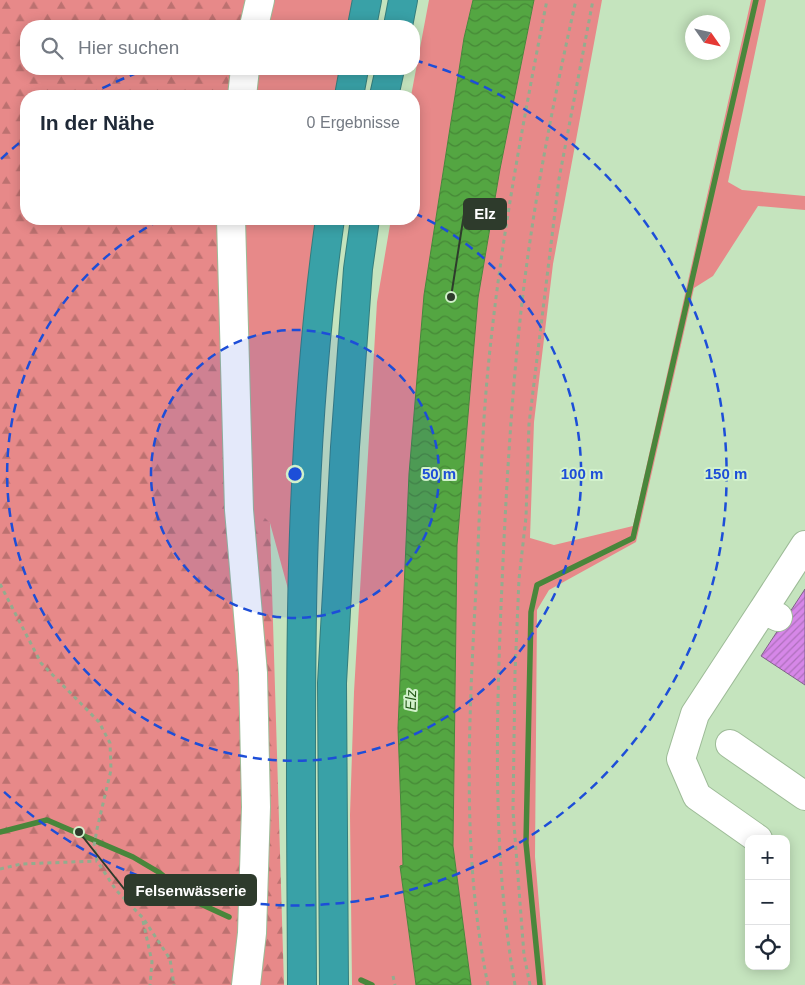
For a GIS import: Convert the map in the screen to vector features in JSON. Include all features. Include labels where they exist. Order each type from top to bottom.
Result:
[{"type":"highway","points":[[363,20],[367,0]]},
{"type":"highway","points":[[399,20],[403,0]]},
{"type":"highway","points":[[350,90],[353,75]]},
{"type":"highway","points":[[385,90],[389,75]]},
{"type":"highway","points":[[302,985],[301,624],[310,425],[324,261],[329,225]]},
{"type":"highway","points":[[334,985],[332,683],[345,447],[358,269],[364,225]]},
{"type":"street","points":[[255,20],[260,0]]},
{"type":"street","points":[[243,90],[244,75]]},
{"type":"street","points":[[231,225],[239,510],[253,673],[256,797],[252,932],[246,985]]},
{"type":"street","points":[[752,835],[697,796],[681,758],[695,714],[771,614],[805,545]]},
{"type":"street","points":[[730,744],[805,796]]},
{"type":"path","points":[[488,985],[481,953],[470,829],[471,680],[488,370],[512,174],[547,0]]},
{"type":"path","points":[[515,985],[502,865],[497,708],[507,464],[528,255],[557,88],[576,0]]},
{"type":"path","points":[[530,985],[524,954],[513,811],[515,673],[519,579],[526,517],[529,424],[558,179],[593,0]]},
{"type":"path","points":[[0,584],[41,663],[99,722],[110,743],[111,770],[96,829],[94,846],[97,861],[116,890],[142,918],[170,959],[174,985]]},
{"type":"path","points":[[0,869],[21,864],[97,861]]},
{"type":"path","points":[[142,918],[152,962],[150,985]]},
{"type":"path","points":[[393,976],[395,985]]},
{"type":"green space","points":[[0,0],[260,0],[255,20],[20,20],[20,75],[244,75],[243,90],[20,90],[20,225],[231,225],[239,509],[263,516],[270,523],[284,985],[0,985]]},
{"type":"green space","points":[[260,0],[367,0],[363,20],[255,20]]},
{"type":"green space","points":[[429,0],[473,0],[464,38],[424,295],[409,474],[398,728],[403,866],[400,866],[416,985],[352,985],[350,815],[354,692],[377,302],[390,225],[420,225],[420,90],[412,90],[415,75],[420,75],[420,48]]},
{"type":"green space","points":[[534,0],[602,0],[553,264],[534,422],[530,538],[554,545],[633,526],[751,0],[766,0],[728,182],[742,190],[805,196],[805,210],[758,206],[713,276],[694,288],[636,542],[549,590],[537,610],[535,857],[546,985],[471,985],[453,846],[457,545],[478,298],[500,169]]},
{"type":"green space","points":[[244,75],[353,75],[350,90],[243,90]]},
{"type":"green space","points":[[231,225],[330,225],[300,633],[270,523],[239,510]]},
{"type":"water","points":[[473,0],[534,0],[500,169],[478,298],[457,545],[453,846],[471,985],[416,985],[400,866],[403,865],[398,728],[409,474],[424,295],[464,38]]},
{"type":"building","points":[[805,589],[805,685],[761,656]]},
{"type":"waterway","points":[[540,985],[526,843],[531,612],[537,585],[633,538],[756,0]]},
{"type":"waterway","points":[[0,832],[47,820],[133,857],[160,873],[192,900],[229,917]]},
{"type":"waterway","points":[[361,980],[372,985]]},
{"type":"place","name":"Elz","points":[[451,297]]},
{"type":"place","name":"Felsenwässerie","points":[[79,832]]}]
